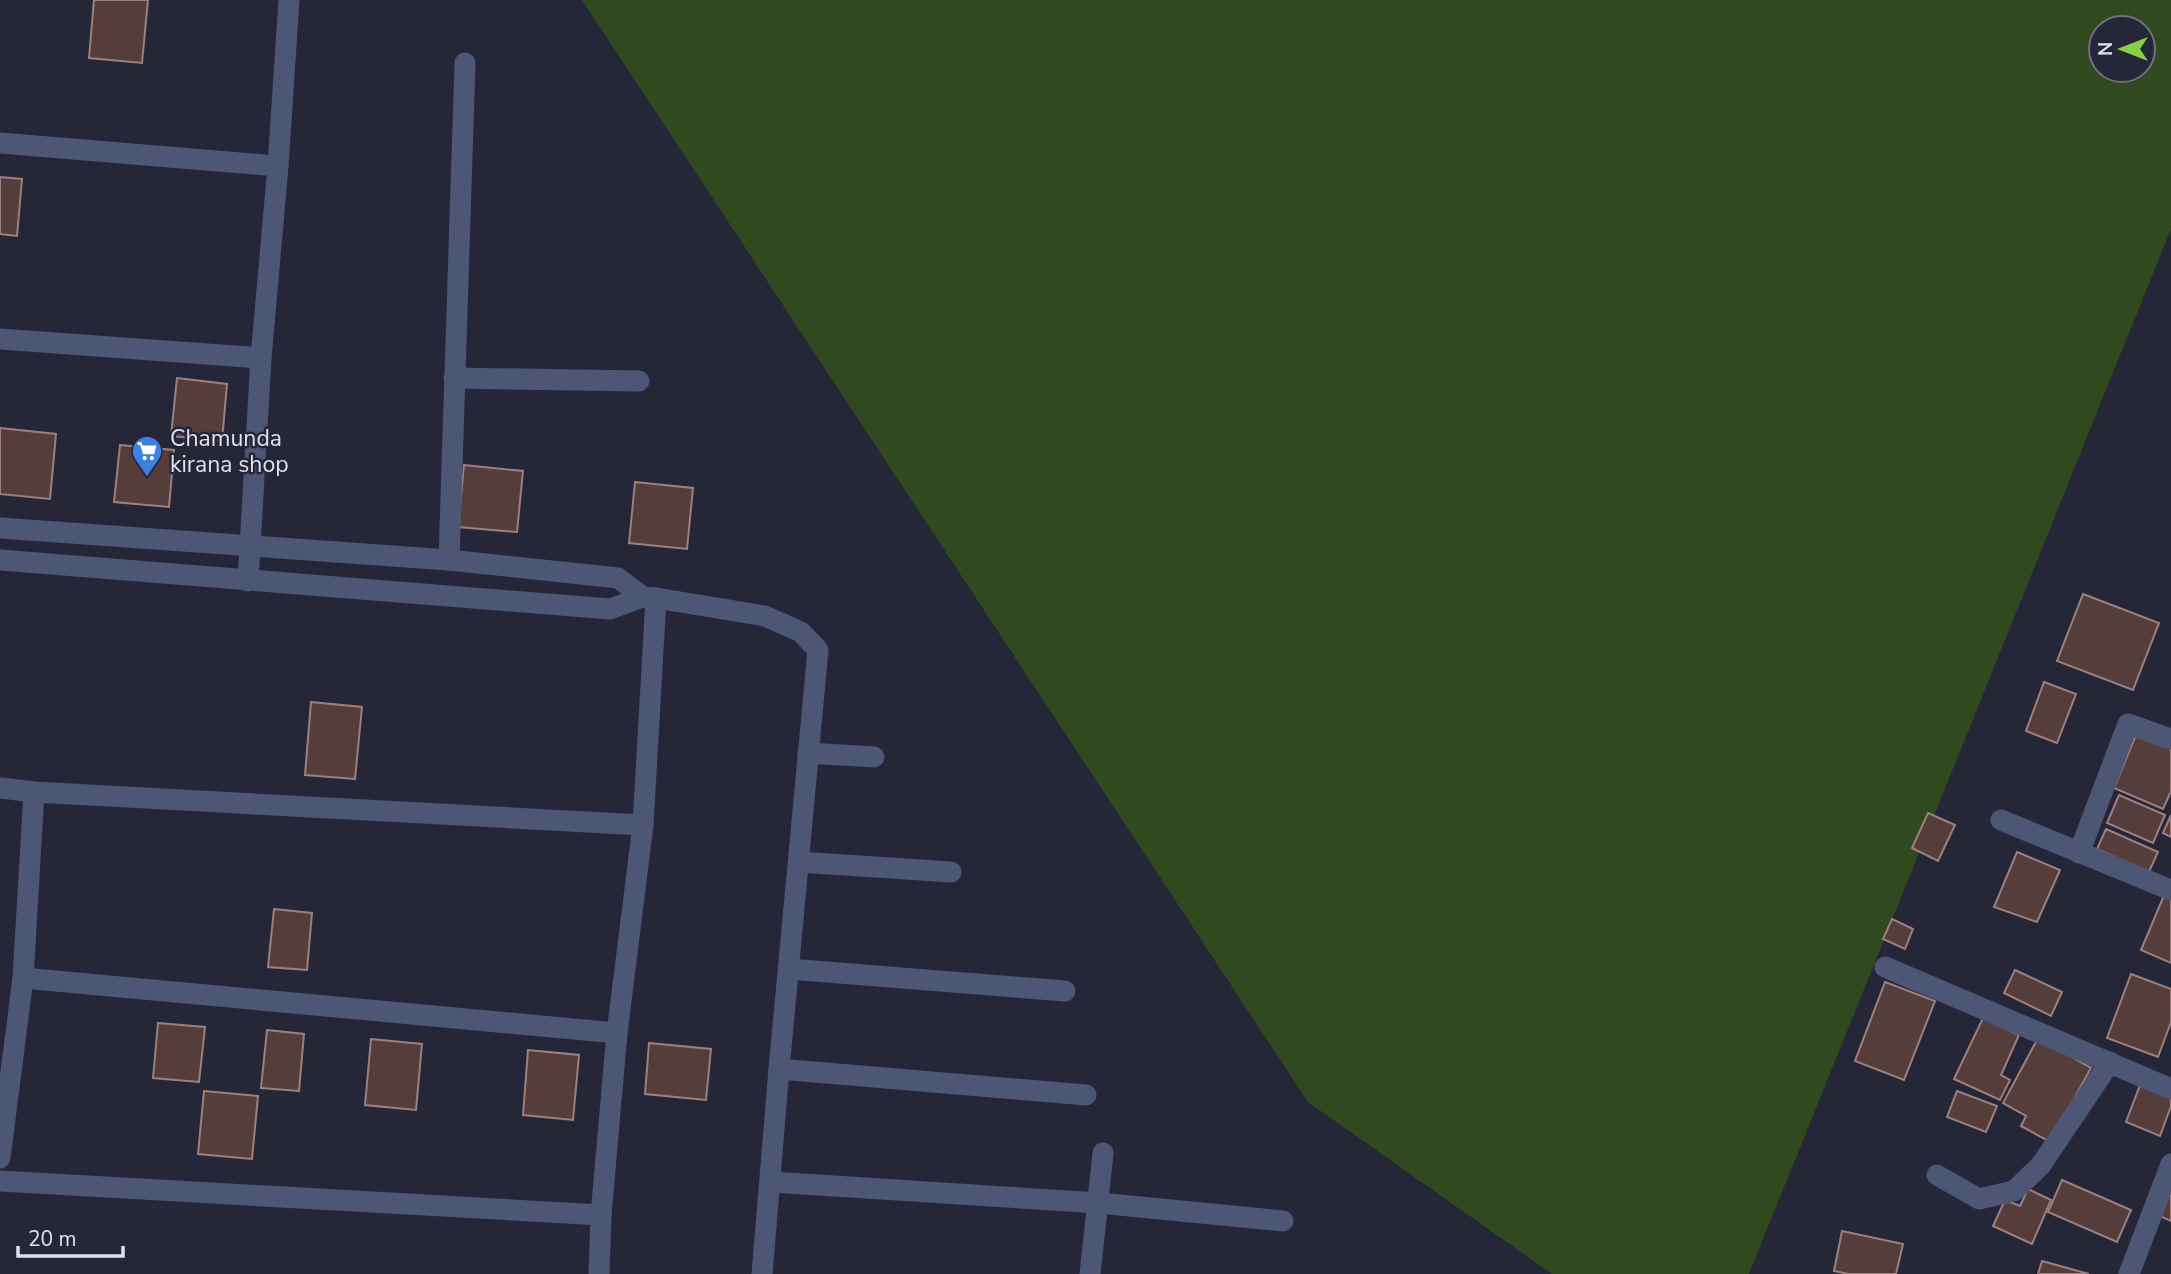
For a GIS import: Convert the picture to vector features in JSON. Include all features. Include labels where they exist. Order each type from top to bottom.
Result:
[{"type":"street","points":[[248,581],[261,358],[289,0]]},
{"type":"street","points":[[449,560],[466,63]]},
{"type":"street","points":[[0,143],[278,166]]},
{"type":"street","points":[[0,339],[261,358]]},
{"type":"street","points":[[454,379],[639,381]]},
{"type":"street","points":[[0,528],[449,560],[618,578],[650,597],[765,616],[802,632],[818,650],[762,1274]]},
{"type":"street","points":[[0,560],[610,609],[650,597]]},
{"type":"street","points":[[599,1274],[601,1215],[617,1033],[643,825],[650,597]]},
{"type":"street","points":[[2079,853],[2128,724],[2171,739]]},
{"type":"street","points":[[808,753],[874,757]]},
{"type":"street","points":[[0,788],[643,825]]},
{"type":"street","points":[[0,1158],[23,978],[34,792]]},
{"type":"street","points":[[2001,820],[2171,890]]},
{"type":"street","points":[[799,862],[951,872]]},
{"type":"street","points":[[1885,967],[2171,1089]]},
{"type":"street","points":[[789,969],[1065,991]]},
{"type":"street","points":[[23,978],[617,1033]]},
{"type":"street","points":[[1937,1175],[1979,1199],[2014,1191],[2041,1165],[2110,1062]]},
{"type":"street","points":[[779,1069],[1086,1095]]},
{"type":"street","points":[[1090,1274],[1100,1203],[1103,1153]]},
{"type":"street","points":[[2129,1274],[2171,1164]]},
{"type":"street","points":[[0,1181],[601,1215]]},
{"type":"street","points":[[771,1182],[1100,1203],[1283,1221]]},
{"type":"green space","points":[[582,0],[2171,0],[2171,229],[1749,1274],[1552,1274],[1308,1102]]},
{"type":"building","points":[[94,0],[148,0],[142,63],[89,58]]},
{"type":"building","points":[[0,177],[22,179],[17,236],[0,234]]},
{"type":"building","points":[[177,378],[227,384],[222,441],[171,436]]},
{"type":"building","points":[[0,428],[56,434],[50,499],[0,494]]},
{"type":"building","points":[[120,445],[174,450],[169,507],[114,502]]},
{"type":"building","points":[[464,465],[523,471],[517,532],[458,527]]},
{"type":"building","points":[[635,482],[693,488],[687,549],[629,543]]},
{"type":"building","points":[[2083,594],[2159,623],[2133,690],[2057,661]]},
{"type":"building","points":[[2044,682],[2076,694],[2057,743],[2026,731]]},
{"type":"building","points":[[311,702],[362,707],[355,779],[305,775]]},
{"type":"building","points":[[2138,730],[2171,745],[2171,791],[2163,809],[2114,788]]},
{"type":"building","points":[[2119,795],[2165,815],[2153,843],[2107,823]]},
{"type":"building","points":[[1928,813],[1955,825],[1938,861],[1912,848]]},
{"type":"building","points":[[2171,815],[2171,837],[2163,833]]},
{"type":"building","points":[[2106,829],[2158,852],[2149,872],[2097,849]]},
{"type":"building","points":[[2017,852],[2060,870],[2037,922],[1994,907]]},
{"type":"building","points":[[2165,893],[2171,895],[2171,963],[2141,950]]},
{"type":"building","points":[[274,909],[312,913],[307,970],[268,967]]},
{"type":"building","points":[[1892,919],[1913,929],[1905,949],[1883,939]]},
{"type":"building","points":[[2015,970],[2062,992],[2051,1016],[2004,993]]},
{"type":"building","points":[[2131,974],[2171,989],[2171,1022],[2158,1057],[2107,1038]]},
{"type":"building","points":[[1885,982],[1935,1001],[1904,1080],[1855,1061]]},
{"type":"building","points":[[1983,1018],[2019,1035],[2001,1075],[2010,1080],[2000,1100],[1954,1079]]},
{"type":"building","points":[[158,1023],[205,1027],[199,1082],[153,1078]]},
{"type":"building","points":[[267,1030],[304,1034],[299,1091],[261,1088]]},
{"type":"building","points":[[2038,1038],[2091,1068],[2050,1142],[2021,1126],[2026,1116],[2003,1103]]},
{"type":"building","points":[[371,1039],[422,1044],[416,1110],[365,1105]]},
{"type":"building","points":[[649,1043],[711,1049],[706,1100],[645,1094]]},
{"type":"building","points":[[528,1050],[579,1055],[573,1120],[523,1115]]},
{"type":"building","points":[[2140,1085],[2171,1098],[2171,1106],[2160,1136],[2126,1122]]},
{"type":"building","points":[[204,1091],[258,1096],[252,1159],[198,1154]]},
{"type":"building","points":[[1957,1091],[1997,1106],[1986,1132],[1947,1117]]},
{"type":"building","points":[[2062,1180],[2131,1210],[2117,1242],[2048,1212]]},
{"type":"building","points":[[2171,1180],[2171,1221],[2155,1214]]},
{"type":"building","points":[[2028,1189],[2051,1200],[2032,1244],[1993,1226],[2005,1200],[2020,1206]]},
{"type":"building","points":[[1842,1231],[1903,1244],[1896,1274],[1849,1274],[1834,1271]]},
{"type":"building","points":[[2042,1261],[2089,1274],[2038,1274]]},
{"type":"place","name":"Chamunda kirana shop","points":[[147,478]]}]
